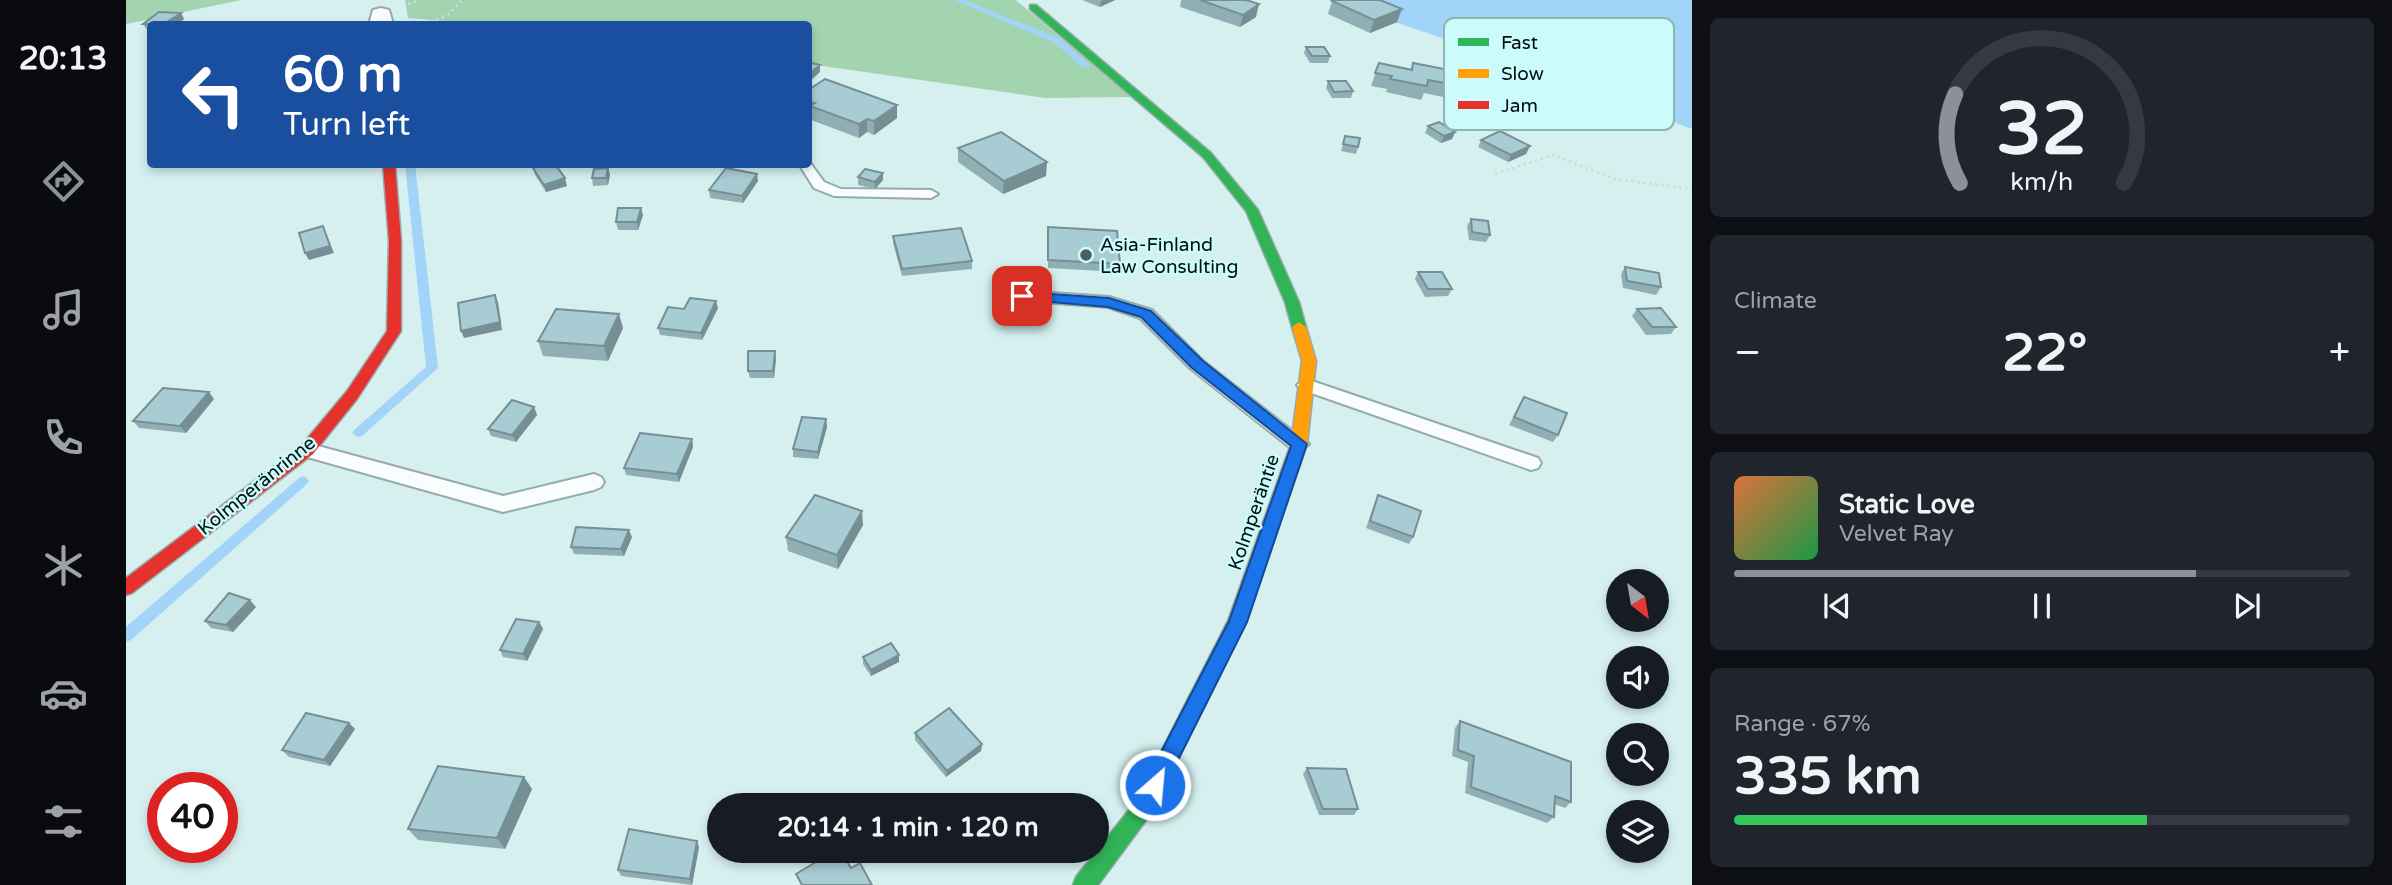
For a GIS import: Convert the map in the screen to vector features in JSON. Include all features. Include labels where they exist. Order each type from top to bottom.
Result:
[{"type":"street","name":"Kolmperäntie","points":[[1029,3],[1208,156],[1252,210],[1292,302],[1309,361],[1299,444],[1237,622],[1143,808],[1084,885]]},
{"type":"street","name":"Kolmperänrinne","points":[[126,588],[307,450],[352,395],[394,331],[395,241],[389,168]]},
{"type":"lane","points":[[808,168],[819,185],[839,193],[932,194]]},
{"type":"lane","points":[[1022,296],[1109,302],[1146,314],[1197,365],[1299,444]]},
{"type":"lane","points":[[1306,385],[1531,463]]},
{"type":"lane","points":[[307,450],[503,504],[594,482]]},
{"type":"path","points":[[433,21],[448,15],[462,0]]},
{"type":"path","points":[[1495,174],[1540,157],[1553,156],[1615,178],[1692,189]]},
{"type":"green space","points":[[126,0],[241,0],[126,24]]},
{"type":"green space","points":[[405,0],[1016,0],[1131,97],[1045,98],[812,64],[812,21],[445,21],[408,18]]},
{"type":"water","points":[[1329,0],[1692,0],[1692,129],[1674,122],[1674,18],[1444,18],[1444,39]]},
{"type":"building","points":[[1200,0],[1246,0],[1259,4],[1243,15]]},
{"type":"building","points":[[1380,0],[1402,9],[1374,20],[1332,1]]},
{"type":"building","points":[[159,12],[181,13],[170,20],[176,21],[147,21]]},
{"type":"building","points":[[1306,47],[1324,47],[1330,56],[1312,56]]},
{"type":"building","points":[[812,63],[820,65],[812,72]]},
{"type":"building","points":[[1379,63],[1412,70],[1413,63],[1444,69],[1444,83],[1428,80],[1427,86],[1390,79],[1392,76],[1375,73]]},
{"type":"building","points":[[825,79],[897,105],[874,121],[867,119],[859,124],[812,107],[815,103],[812,102],[812,87]]},
{"type":"building","points":[[1328,81],[1346,81],[1353,91],[1334,92]]},
{"type":"building","points":[[1439,122],[1444,125],[1444,130],[1455,132],[1444,136],[1428,126]]},
{"type":"building","points":[[1500,131],[1530,146],[1511,155],[1481,140]]},
{"type":"building","points":[[1001,132],[1047,162],[1004,181],[958,148]]},
{"type":"building","points":[[1345,136],[1360,138],[1358,147],[1343,144]]},
{"type":"building","points":[[533,168],[558,168],[565,178],[544,185]]},
{"type":"building","points":[[608,168],[606,178],[592,178],[594,169]]},
{"type":"building","points":[[726,168],[757,174],[742,196],[709,190]]},
{"type":"building","points":[[865,169],[883,173],[875,182],[858,177]]},
{"type":"building","points":[[618,208],[641,208],[637,222],[616,222]]},
{"type":"building","points":[[1471,219],[1488,221],[1490,235],[1472,232]]},
{"type":"building","points":[[323,226],[330,246],[305,253],[299,233]]},
{"type":"building","points":[[1048,227],[1117,231],[1120,264],[1048,260]]},
{"type":"building","points":[[961,228],[972,261],[902,269],[893,236]]},
{"type":"building","points":[[1625,267],[1659,273],[1661,287],[1627,281]]},
{"type":"building","points":[[1418,272],[1442,272],[1452,289],[1428,289]]},
{"type":"building","points":[[495,295],[500,322],[461,331],[458,303]]},
{"type":"building","points":[[690,298],[716,301],[701,333],[658,328],[668,307],[684,309]]},
{"type":"building","points":[[1661,308],[1676,327],[1652,327],[1637,309]]},
{"type":"building","points":[[556,309],[619,314],[604,346],[538,341]]},
{"type":"building","points":[[748,351],[775,351],[773,371],[748,371]]},
{"type":"building","points":[[163,388],[209,392],[180,426],[133,421]]},
{"type":"building","points":[[1524,397],[1567,413],[1558,435],[1514,417]]},
{"type":"building","points":[[512,400],[534,407],[512,435],[488,429]]},
{"type":"building","points":[[802,417],[826,419],[818,452],[793,449]]},
{"type":"building","points":[[640,433],[692,439],[677,474],[624,468]]},
{"type":"building","points":[[815,495],[862,511],[837,555],[786,537]]},
{"type":"building","points":[[1378,495],[1421,511],[1413,537],[1370,521]]},
{"type":"building","points":[[576,527],[629,530],[621,549],[571,547]]},
{"type":"building","points":[[229,593],[250,600],[226,625],[205,621]]},
{"type":"building","points":[[516,619],[539,622],[523,654],[500,650]]},
{"type":"building","points":[[891,643],[899,655],[871,670],[863,657]]},
{"type":"building","points":[[949,708],[982,744],[947,771],[915,733]]},
{"type":"building","points":[[306,713],[349,723],[324,760],[282,750]]},
{"type":"building","points":[[1460,721],[1571,762],[1571,802],[1555,796],[1554,817],[1471,787],[1474,756],[1458,750]]},
{"type":"building","points":[[438,766],[524,777],[497,838],[408,829]]},
{"type":"building","points":[[1307,768],[1346,769],[1358,809],[1323,809]]},
{"type":"building","points":[[629,829],[697,841],[690,879],[618,870]]},
{"type":"building","points":[[814,863],[848,863],[851,868],[860,863],[872,885],[802,885],[796,874]]},
{"type":"waterway","points":[[958,0],[1056,40],[1087,66]]},
{"type":"waterway","points":[[393,12],[394,20]]},
{"type":"waterway","points":[[358,433],[432,368],[410,168]]},
{"type":"waterway","points":[[126,636],[303,481]]},
{"type":"traffic: fast","points":[[1033,7],[1207,155],[1252,210],[1292,302],[1299,327]]},
{"type":"traffic: fast","points":[[1084,885],[1143,808],[1197,701]]},
{"type":"traffic: slow","points":[[1197,701],[1237,622],[1299,444],[1309,361],[1299,327]]},
{"type":"traffic: jam","points":[[126,588],[307,450],[352,395],[394,331],[395,241],[389,168]]},
{"type":"place","name":"Asia-Finland Law Consulting","points":[[1086,255]]},
{"type":"route","points":[[1022,296],[1109,302],[1146,314],[1197,365],[1299,444],[1237,622],[1155,785]]}]
